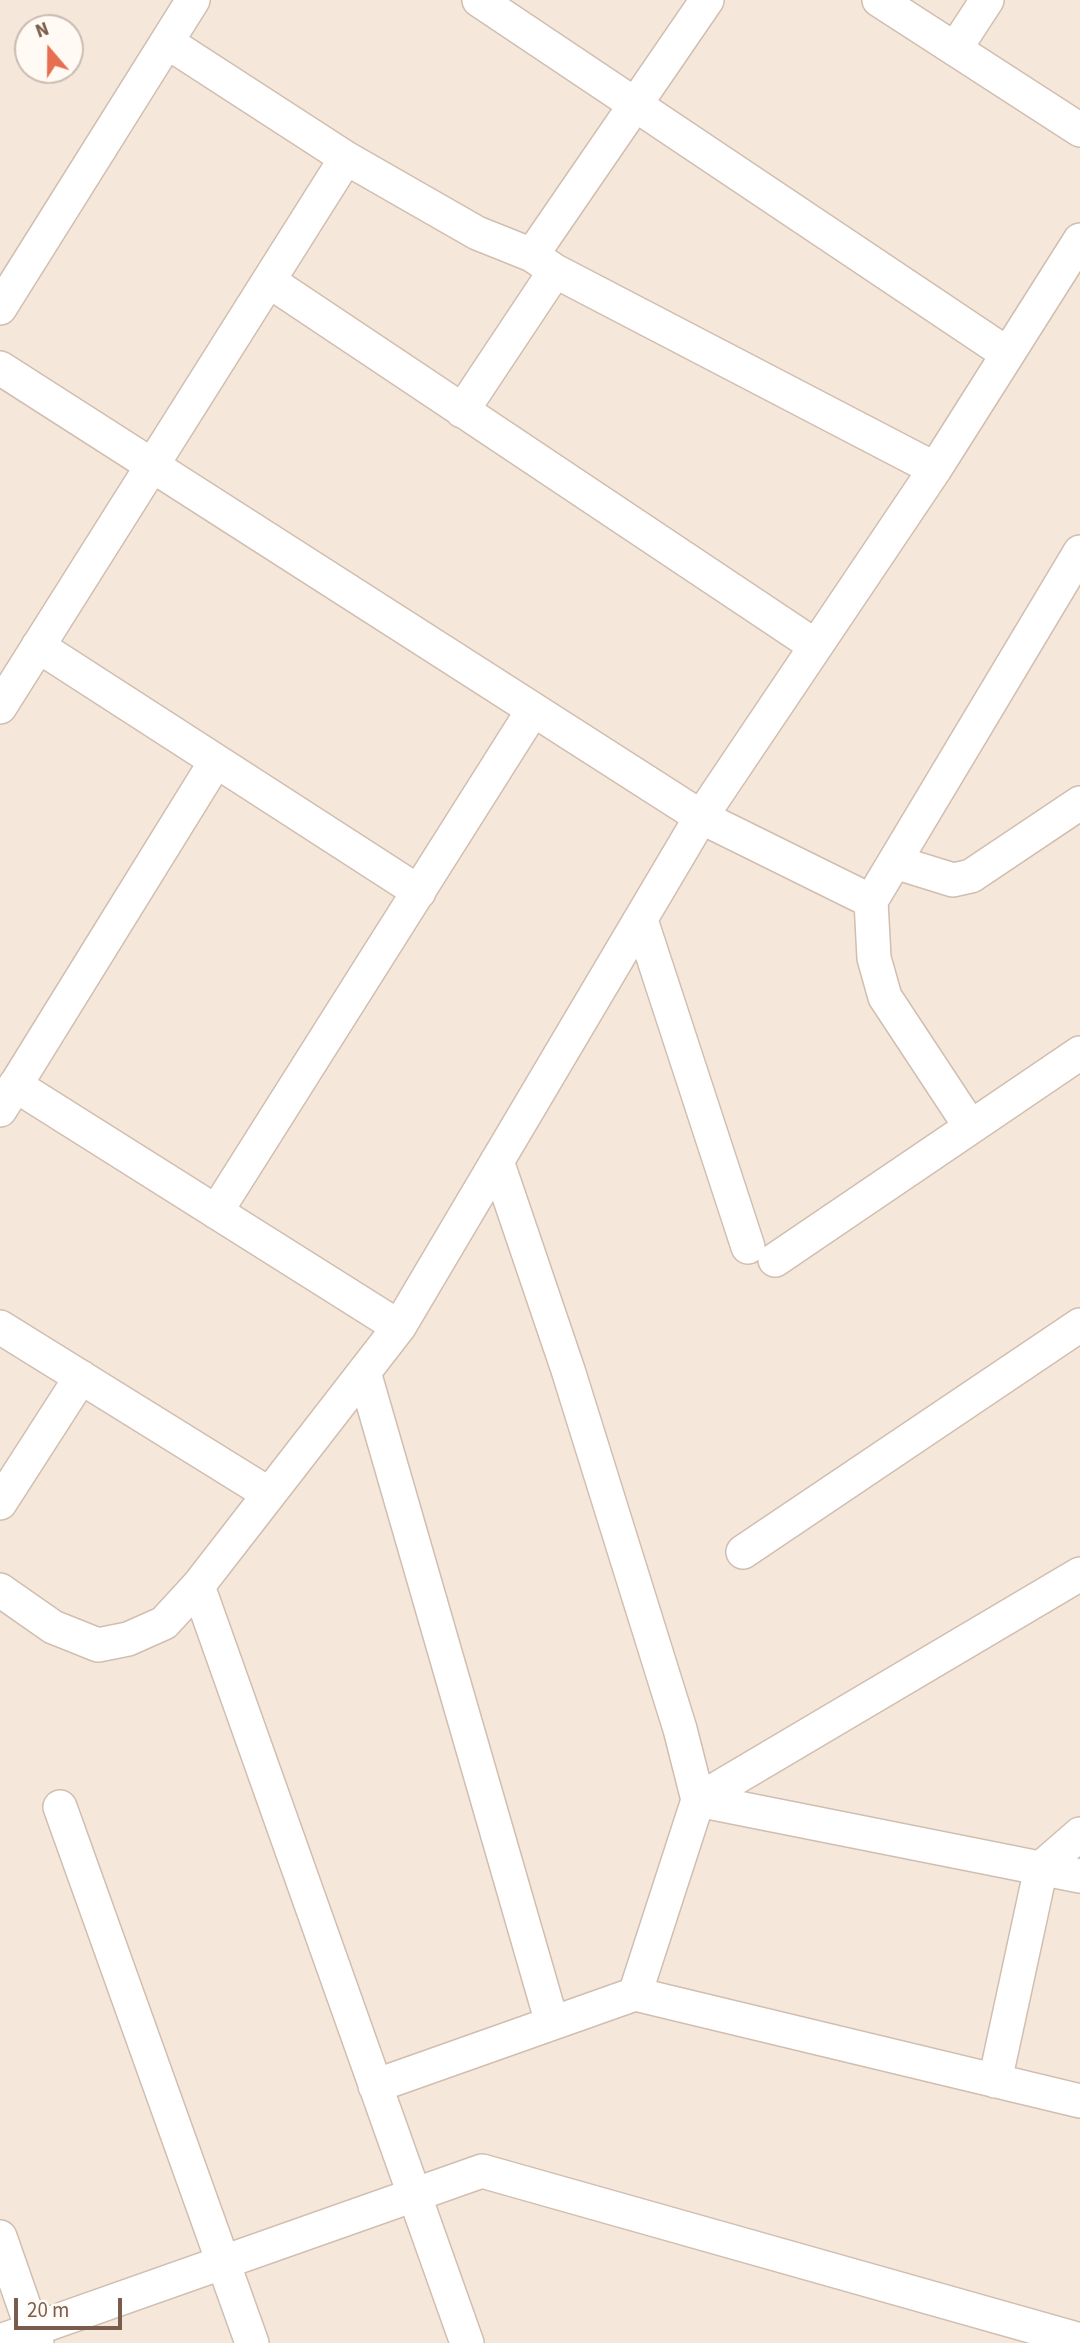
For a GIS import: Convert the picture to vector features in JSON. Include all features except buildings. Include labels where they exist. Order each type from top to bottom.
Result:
[{"type":"street","points":[[0,308],[193,0]]},
{"type":"street","points":[[479,0],[1006,353]]},
{"type":"street","points":[[462,411],[635,104],[707,0]]},
{"type":"street","points":[[879,0],[1080,130]]},
{"type":"street","points":[[955,50],[987,0]]},
{"type":"street","points":[[167,42],[346,158],[477,233],[544,263],[935,469]]},
{"type":"street","points":[[0,707],[346,158]]},
{"type":"street","points":[[0,1590],[53,1627],[98,1645],[128,1639],[164,1623],[198,1586],[399,1327],[701,817],[814,645],[935,469],[1080,240]]},
{"type":"street","points":[[269,281],[814,645]]},
{"type":"street","points":[[0,368],[701,817],[871,901]]},
{"type":"street","points":[[970,1126],[885,997],[874,957],[871,901],[1080,552]]},
{"type":"street","points":[[38,646],[419,891]]},
{"type":"street","points":[[216,1212],[533,710]]},
{"type":"street","points":[[216,761],[7,1098],[216,1212],[399,1327]]},
{"type":"street","points":[[895,862],[953,880],[971,876],[1080,803]]},
{"type":"street","points":[[641,920],[761,1253],[970,1126],[1080,1054]]},
{"type":"street","points":[[498,1161],[568,1370],[680,1729],[698,1800],[635,1994]]},
{"type":"street","points":[[743,1552],[1080,1325]]},
{"type":"street","points":[[0,1327],[269,1494]]},
{"type":"street","points":[[364,1372],[552,2024]]},
{"type":"street","points":[[0,1503],[81,1377]]},
{"type":"street","points":[[698,1800],[1080,1574]]},
{"type":"street","points":[[198,1586],[467,2343]]},
{"type":"street","points":[[698,1800],[1080,1876]]},
{"type":"street","points":[[60,1807],[252,2343]]},
{"type":"street","points":[[995,2081],[1041,1868],[1080,1834]]},
{"type":"street","points":[[375,2087],[635,1994],[1080,2101]]},
{"type":"street","points":[[0,2341],[34,2336],[223,2262],[481,2171],[1080,2340]]},
{"type":"street","points":[[0,2237],[34,2336]]},
{"type":"shaded area","points":[[0,0],[1080,0],[1080,2343],[0,2343]]}]
